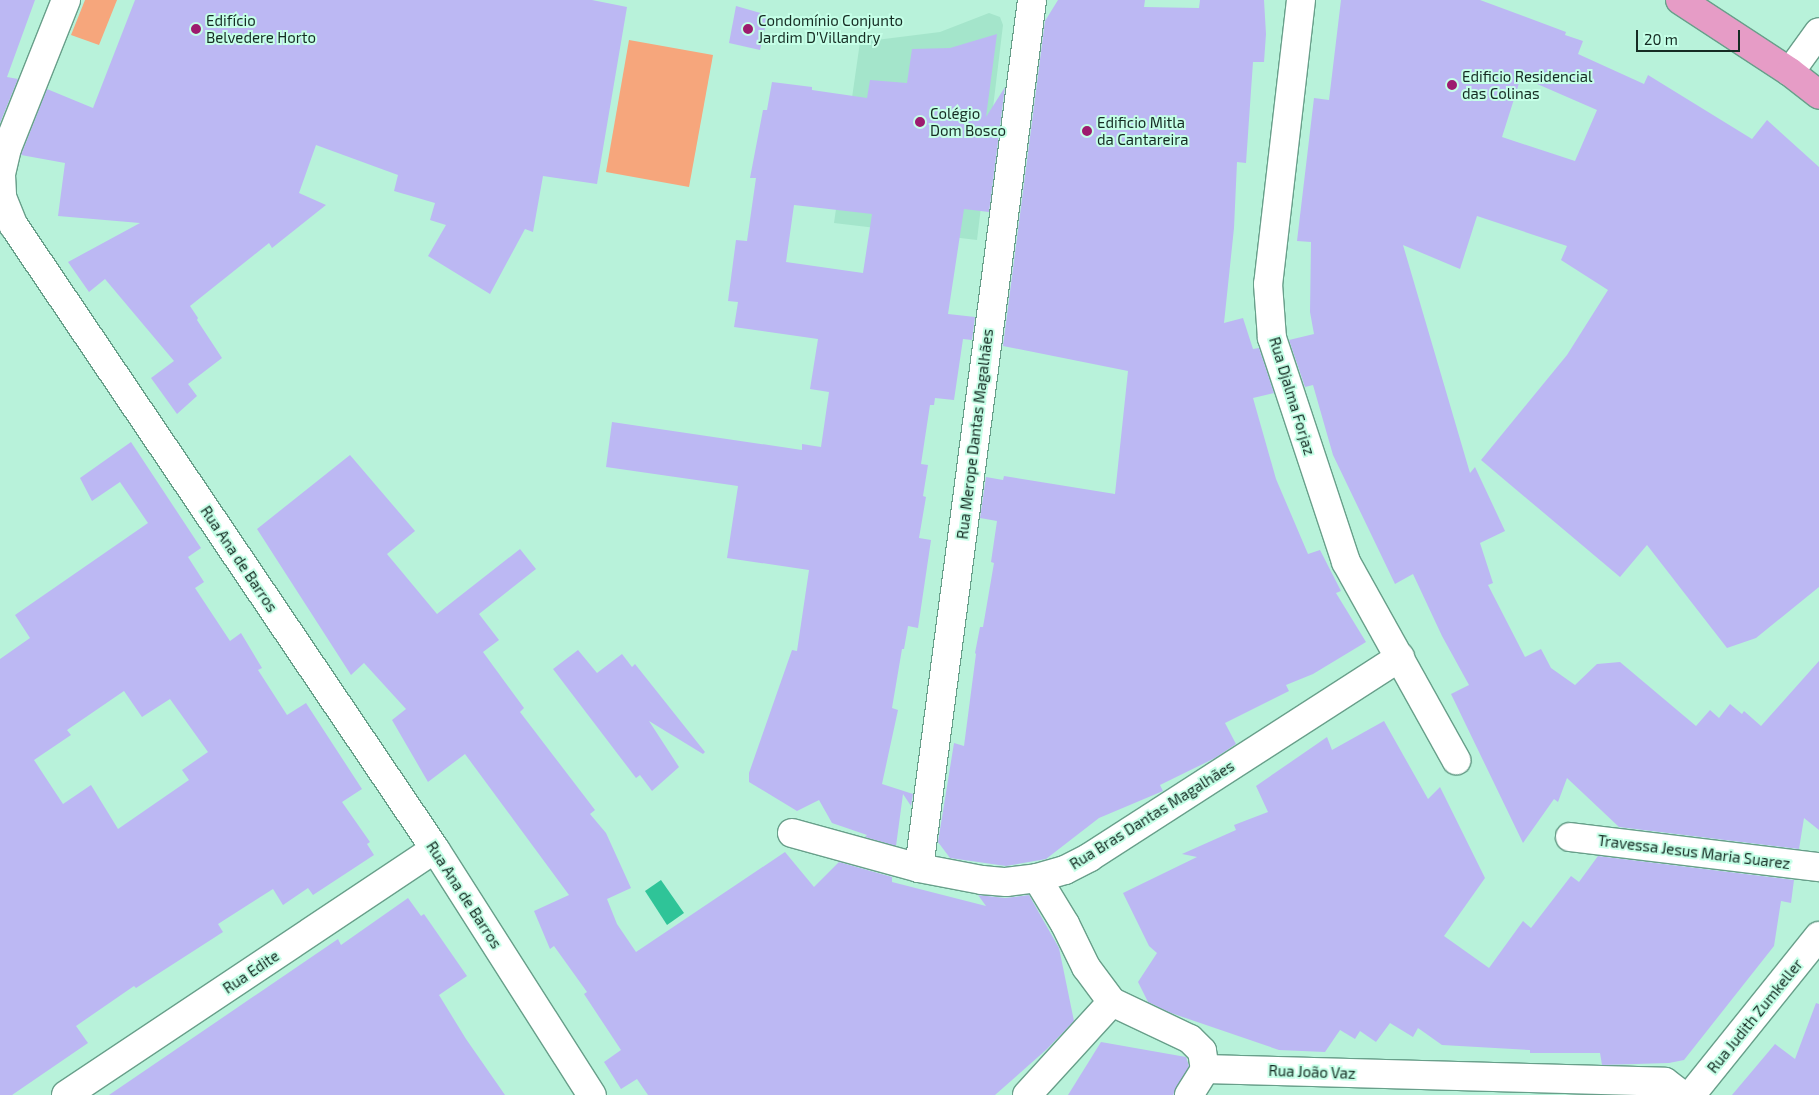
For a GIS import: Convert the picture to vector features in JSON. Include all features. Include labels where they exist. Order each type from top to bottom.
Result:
[{"type":"main road","points":[[1680,0],[1790,72],[1819,95]]},
{"type":"street","name":"Rua Ana de Barros","points":[[66,0],[7,148],[1,175],[2,197],[14,226],[435,849],[592,1095]]},
{"type":"street","name":"Rua Merope Dantas Magalhães","points":[[918,868],[1032,0]]},
{"type":"street","name":"Rua Djalma Forjaz","points":[[1301,0],[1268,284],[1272,338],[1346,562],[1456,760]]},
{"type":"street","points":[[1790,72],[1819,32]]},
{"type":"street","name":"Rua Bras Dantas Magalhães","points":[[792,834],[918,868],[1006,882],[1037,878],[1065,870],[1090,856],[1400,657]]},
{"type":"street","name":"Travessa Jesus Maria Suarez","points":[[1570,837],[1819,867]]},
{"type":"street","name":"Rua Edite","points":[[66,1095],[435,849]]},
{"type":"street","points":[[1037,878],[1065,924],[1086,966],[1112,1002],[1190,1039],[1202,1051],[1204,1069],[1189,1095]]},
{"type":"street","name":"Rua Judith Zumkeller","points":[[1691,1095],[1819,936]]},
{"type":"street","points":[[1027,1095],[1112,1002]]},
{"type":"street","name":"Rua João Vaz","points":[[1204,1069],[1665,1082],[1682,1095]]},
{"type":"shaded area","points":[[85,0],[117,0],[99,45],[71,35]]},
{"type":"shaded area","name":"Colégio Dom Bosco","points":[[989,13],[1000,17],[1003,25],[977,240],[834,223],[860,42],[940,32]]},
{"type":"shaded area","points":[[629,40],[713,55],[689,187],[606,172]]},
{"type":"shaded area","points":[[661,880],[684,913],[667,925],[645,891]]},
{"type":"building","points":[[0,0],[35,0],[7,77],[18,79],[0,123]]},
{"type":"building","points":[[135,0],[592,0],[627,7],[597,184],[543,176],[533,232],[525,229],[490,294],[428,256],[446,225],[430,220],[435,203],[394,191],[398,175],[316,145],[299,193],[326,205],[272,248],[269,243],[190,306],[222,358],[188,384],[197,396],[177,414],[151,378],[174,361],[105,279],[89,292],[68,262],[140,223],[58,216],[65,163],[21,155],[47,89],[93,108]]},
{"type":"building","points":[[1058,0],[1145,0],[1144,7],[1199,8],[1200,0],[1264,0],[1266,34],[1264,62],[1253,62],[1246,163],[1237,162],[1234,228],[1224,323],[1243,318],[1253,349],[1259,348],[1274,393],[1253,398],[1276,479],[1308,554],[1320,550],[1341,591],[1336,593],[1366,642],[1313,674],[1286,685],[1289,691],[1225,723],[1236,744],[1215,758],[1160,785],[1163,791],[1099,818],[1046,859],[1006,866],[950,858],[938,842],[954,743],[964,746],[975,653],[980,627],[983,627],[994,563],[991,562],[997,521],[980,518],[986,477],[1003,480],[1004,476],[1115,494],[1128,371],[1003,346],[1045,21]]},
{"type":"building","points":[[1341,0],[1480,0],[1566,32],[1565,35],[1583,41],[1578,54],[1644,84],[1648,75],[1752,139],[1767,120],[1819,167],[1819,587],[1756,638],[1727,648],[1647,545],[1620,577],[1481,460],[1567,355],[1608,290],[1561,260],[1567,246],[1477,216],[1460,269],[1403,245],[1470,473],[1475,467],[1505,531],[1480,543],[1493,583],[1488,585],[1525,657],[1541,649],[1551,668],[1575,685],[1597,664],[1620,662],[1696,726],[1710,710],[1719,718],[1730,704],[1742,714],[1744,711],[1761,726],[1819,661],[1819,830],[1804,818],[1799,849],[1619,827],[1567,778],[1558,802],[1554,799],[1523,843],[1451,694],[1469,685],[1442,636],[1413,574],[1395,584],[1333,455],[1313,385],[1305,387],[1289,340],[1314,334],[1310,312],[1311,242],[1297,241],[1314,98],[1329,100]],"holes":[[[1521,77],[1597,110],[1575,161],[1502,137]]]},
{"type":"building","name":"Condomínio Conjunto Jardim D'Villandry","points":[[736,6],[768,15],[760,50],[729,43]]},
{"type":"building","points":[[997,34],[986,117],[1005,87],[989,212],[964,209],[948,314],[975,317],[972,340],[963,339],[954,400],[935,398],[934,405],[930,405],[921,464],[928,465],[923,496],[926,497],[919,538],[931,540],[918,628],[908,626],[904,649],[902,649],[892,708],[898,710],[882,784],[913,794],[911,806],[903,794],[896,846],[865,837],[867,835],[832,823],[819,800],[797,811],[749,782],[749,773],[792,650],[797,651],[809,570],[727,558],[738,486],[606,467],[612,422],[802,450],[802,444],[821,447],[829,392],[810,389],[818,339],[734,327],[738,302],[728,301],[736,240],[747,241],[756,178],[750,178],[763,110],[767,110],[772,82],[812,87],[812,90],[867,98],[870,80],[907,83],[912,49],[950,48]],"holes":[[[794,205],[872,214],[863,273],[786,262]]]},
{"type":"building","points":[[131,442],[201,548],[188,557],[204,582],[195,588],[230,641],[241,633],[262,668],[258,670],[287,715],[306,703],[362,789],[342,802],[370,842],[367,844],[374,855],[313,895],[308,888],[283,905],[273,889],[218,924],[223,932],[136,988],[134,986],[76,1026],[88,1043],[12,1095],[0,1095],[0,659],[30,638],[15,615],[148,523],[120,482],[92,501],[80,478]],"holes":[[[124,691],[142,717],[170,699],[208,752],[182,770],[189,780],[118,829],[91,785],[63,804],[34,760],[71,735],[67,730]]]},
{"type":"building","points":[[350,455],[415,531],[387,554],[437,614],[520,549],[536,569],[479,614],[499,640],[483,652],[524,708],[520,712],[595,810],[590,814],[606,833],[631,888],[607,899],[617,924],[636,952],[785,852],[814,887],[839,862],[892,877],[892,882],[986,906],[978,895],[1005,898],[1029,895],[1059,948],[1074,1021],[1047,1049],[995,1095],[648,1095],[637,1079],[621,1089],[604,1062],[621,1050],[584,994],[587,992],[554,946],[550,949],[534,911],[569,895],[465,754],[428,782],[392,720],[406,709],[364,663],[351,675],[257,529]]},
{"type":"building","points":[[578,650],[597,673],[622,654],[632,667],[635,664],[705,752],[703,754],[649,721],[679,767],[652,791],[640,775],[636,778],[553,669]]},
{"type":"building","points":[[1384,721],[1428,799],[1440,787],[1485,878],[1444,936],[1489,968],[1523,921],[1531,928],[1571,876],[1579,882],[1598,856],[1794,880],[1791,903],[1781,901],[1774,946],[1684,1060],[1669,1063],[1602,1065],[1600,1053],[1530,1053],[1530,1050],[1442,1045],[1418,1028],[1413,1037],[1390,1023],[1376,1042],[1360,1031],[1355,1039],[1340,1030],[1325,1052],[1279,1050],[1171,1013],[1148,1002],[1138,982],[1157,953],[1149,946],[1123,893],[1197,857],[1182,854],[1236,830],[1234,825],[1268,812],[1256,786],[1327,737],[1332,750]]},
{"type":"building","points":[[408,898],[421,916],[424,914],[467,976],[439,995],[466,1039],[505,1095],[109,1095],[338,939],[341,945]]},
{"type":"building","points":[[1816,1003],[1819,1004],[1819,1095],[1732,1095],[1775,1044],[1795,1059]]},
{"type":"building","points":[[1101,1042],[1186,1057],[1189,1066],[1173,1095],[1068,1095]]},
{"type":"place","name":"Edifício Belvedere Horto","points":[[196,29]]},
{"type":"place","name":"Condomínio Conjunto Jardim D'Villandry","points":[[748,29]]},
{"type":"place","name":"Edificio Residencial das Colinas","points":[[1452,85]]},
{"type":"place","name":"Colégio Dom Bosco","points":[[920,122]]},
{"type":"place","name":"Edificio Mitla da Cantareira","points":[[1087,131]]}]
